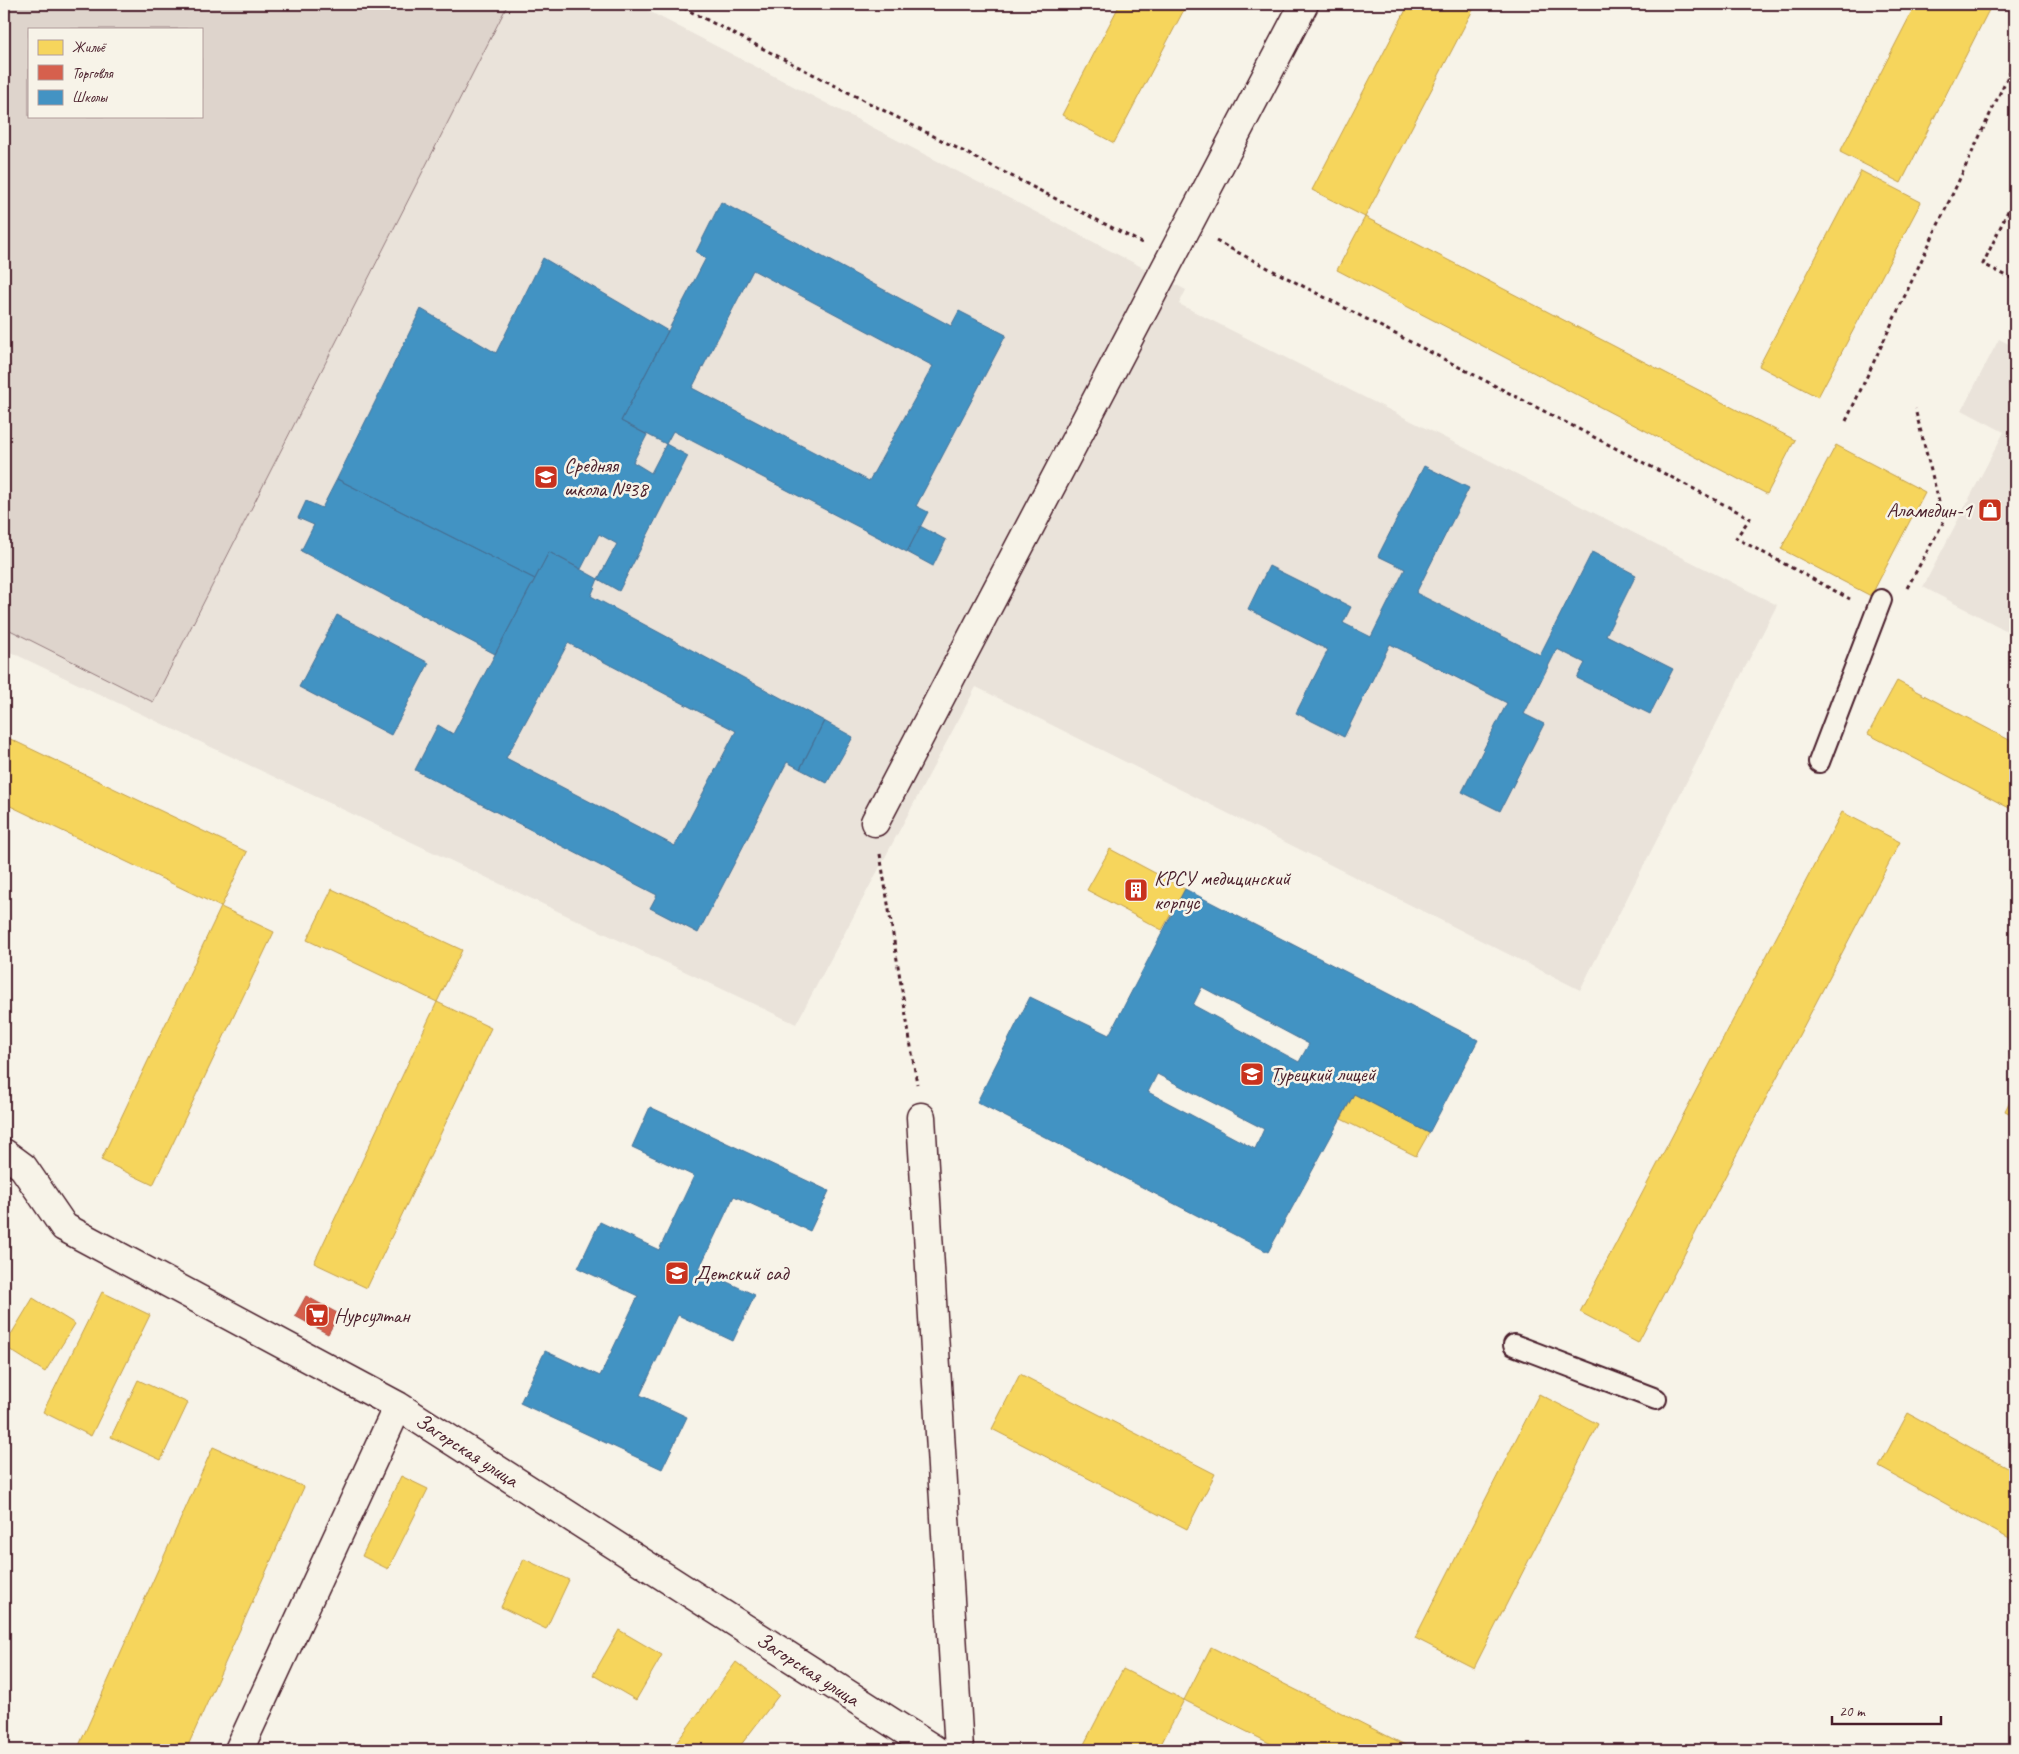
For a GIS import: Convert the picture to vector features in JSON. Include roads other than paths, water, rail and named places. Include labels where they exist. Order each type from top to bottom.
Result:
[{"type":"street","points":[[875,822],[1304,4]]},
{"type":"street","points":[[922,1117],[959,1750]]},
{"type":"street","name":"Загорская улица","points":[[4,1154],[23,1167],[64,1227],[398,1406],[935,1750]]},
{"type":"street","points":[[240,1750],[398,1406]]},
{"type":"lane","points":[[1819,762],[1881,600]]},
{"type":"lane","points":[[1514,1346],[1656,1399]]},
{"type":"place","name":"Средняя школа №38","points":[[546,477]]},
{"type":"place","name":"Аламедин-1","points":[[1990,510]]},
{"type":"place","name":"КРСУ медицинский корпус","points":[[1136,890]]},
{"type":"place","name":"Турецкий лицей","points":[[1252,1074]]},
{"type":"place","name":"Детский сад","points":[[677,1273]]},
{"type":"place","name":"Нурсултан","points":[[317,1315]]}]
